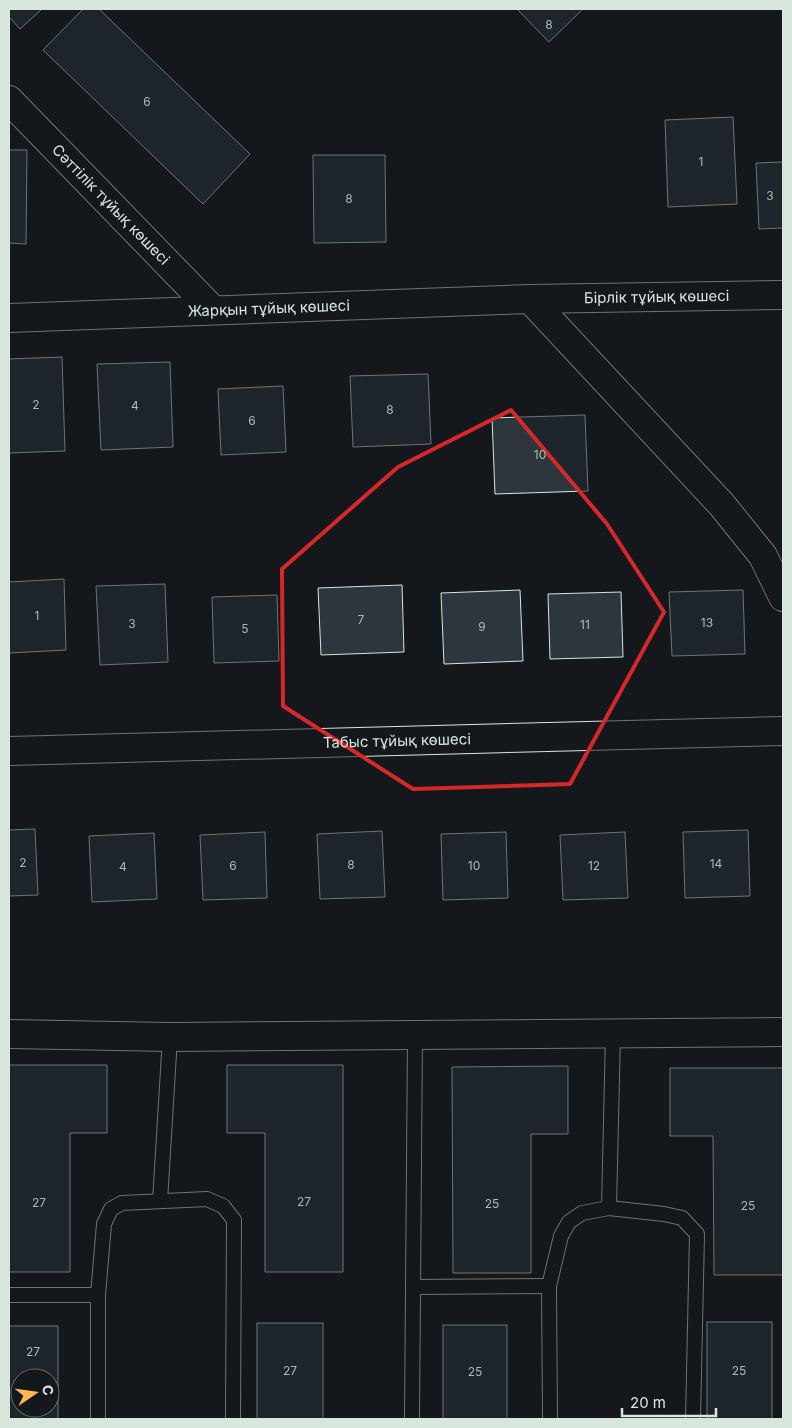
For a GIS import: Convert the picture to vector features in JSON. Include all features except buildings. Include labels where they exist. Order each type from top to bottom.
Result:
[{"type":"street","name":"Сәттілік тұйық көшесі","points":[[9,100],[213,310]]},
{"type":"street","name":"Бірлік тұйық көшесі","points":[[530,299],[783,295]]},
{"type":"street","name":"Жарқын тұйық көшесі","points":[[9,318],[530,299]]},
{"type":"street","points":[[530,299],[722,505],[763,556],[783,598]]},
{"type":"street","name":"Табыс тұйық көшесі","points":[[9,751],[783,731]]},
{"type":"street","points":[[9,1034],[170,1037],[783,1032]]},
{"type":"lane","points":[[609,1208],[613,1034]]},
{"type":"lane","points":[[412,1419],[415,1035]]},
{"type":"lane","points":[[160,1201],[170,1037]]},
{"type":"lane","points":[[98,1419],[98,1295],[104,1224],[111,1209],[122,1203],[207,1199],[223,1206],[234,1220],[233,1419]]},
{"type":"lane","points":[[550,1419],[549,1286],[561,1236],[570,1222],[582,1213],[609,1208],[664,1214],[682,1218],[697,1234],[693,1419]]},
{"type":"lane","points":[[413,1287],[549,1286]]},
{"type":"lane","points":[[9,1295],[98,1295]]},
{"type":"highlighted area","points":[[511,410],[607,524],[664,612],[570,784],[413,789],[283,706],[282,569],[398,467]]}]
